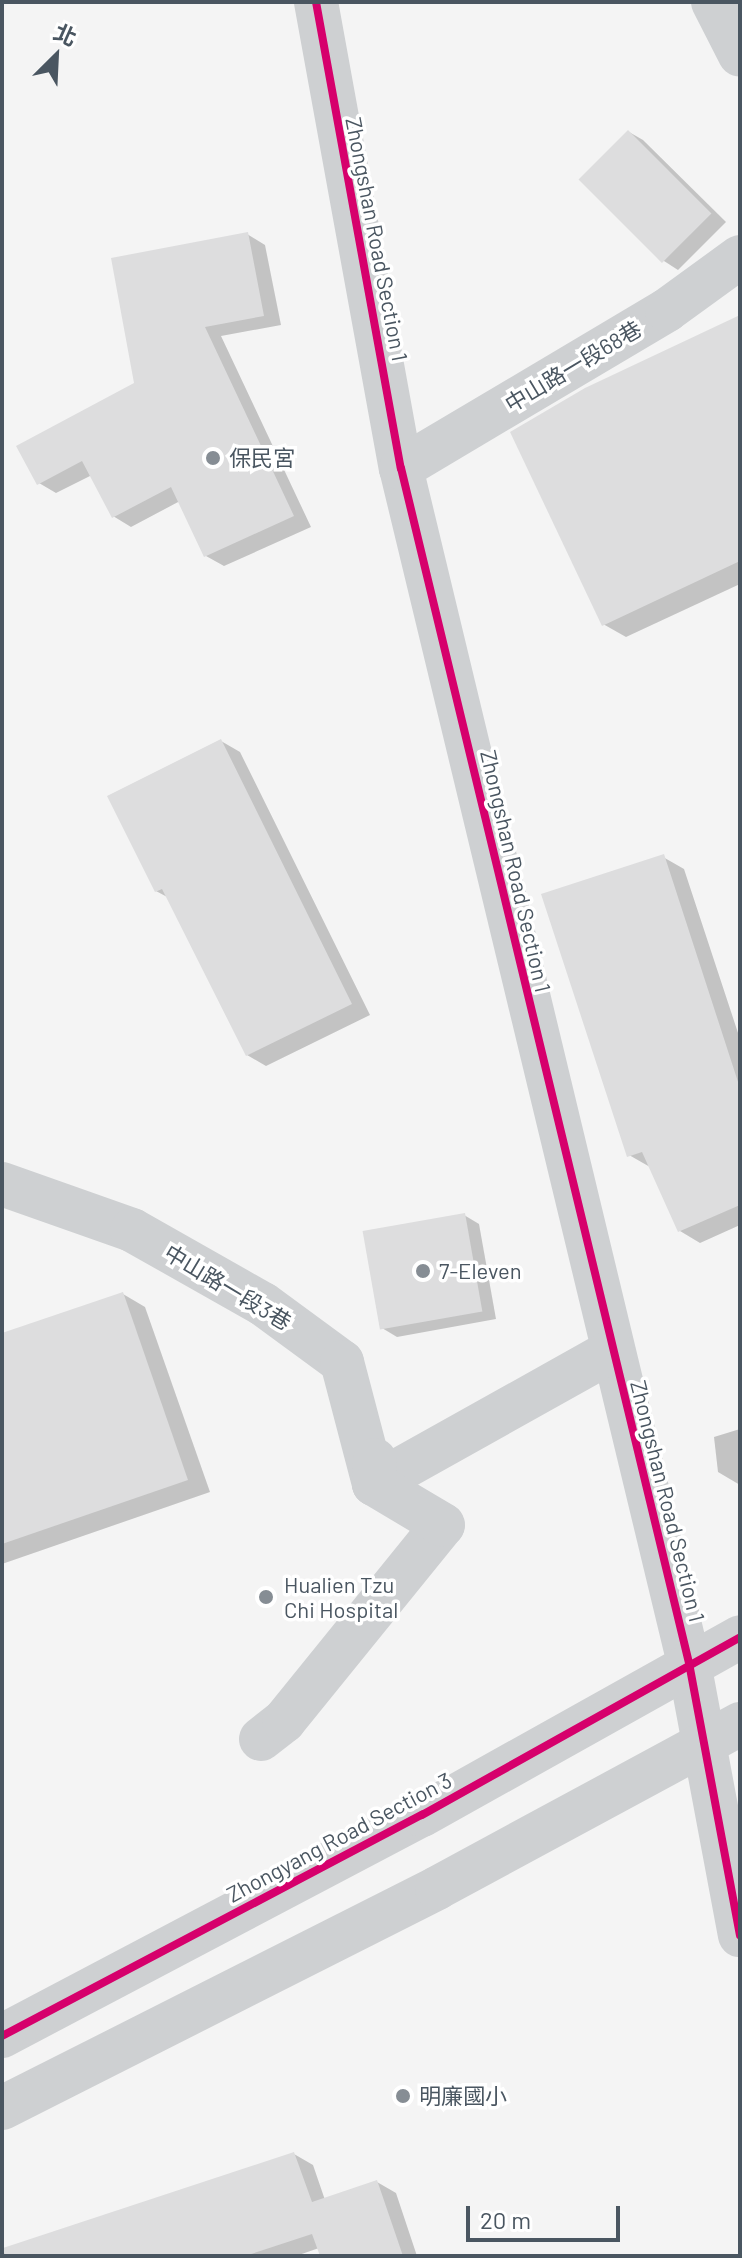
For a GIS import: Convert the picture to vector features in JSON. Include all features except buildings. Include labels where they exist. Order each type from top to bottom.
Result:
[{"type":"street","name":"Zhongshan Road Section 1","points":[[316,2],[401,468],[689,1663],[721,1734],[740,1935]]},
{"type":"street","points":[[713,2],[740,55]]},
{"type":"street","name":"中山路一段68巷","points":[[401,468],[667,310],[740,257]]},
{"type":"street","name":"中山路一段3巷","points":[[2,1184],[132,1230],[263,1304],[342,1362],[374,1484]]},
{"type":"street","points":[[374,1484],[612,1351]]},
{"type":"street","points":[[374,1484],[378,1414]]},
{"type":"street","points":[[261,1739],[284,1721],[443,1525],[374,1484]]},
{"type":"street","name":"Zhongyang Road Section 3","points":[[2,2036],[422,1815],[740,1637]]},
{"type":"street","points":[[2,2108],[437,1888],[721,1734]]},
{"type":"cycle path","points":[[316,2],[401,468],[689,1663],[740,1935]]},
{"type":"cycle path","points":[[2,2036],[422,1815],[740,1637]]},
{"type":"place","name":"保民宮","points":[[213,458]]},
{"type":"place","name":"7-Eleven","points":[[423,1271]]},
{"type":"place","name":"Hualien Tzu Chi Hospital","points":[[266,1597]]},
{"type":"place","name":"明廉國小","points":[[403,2096]]}]
